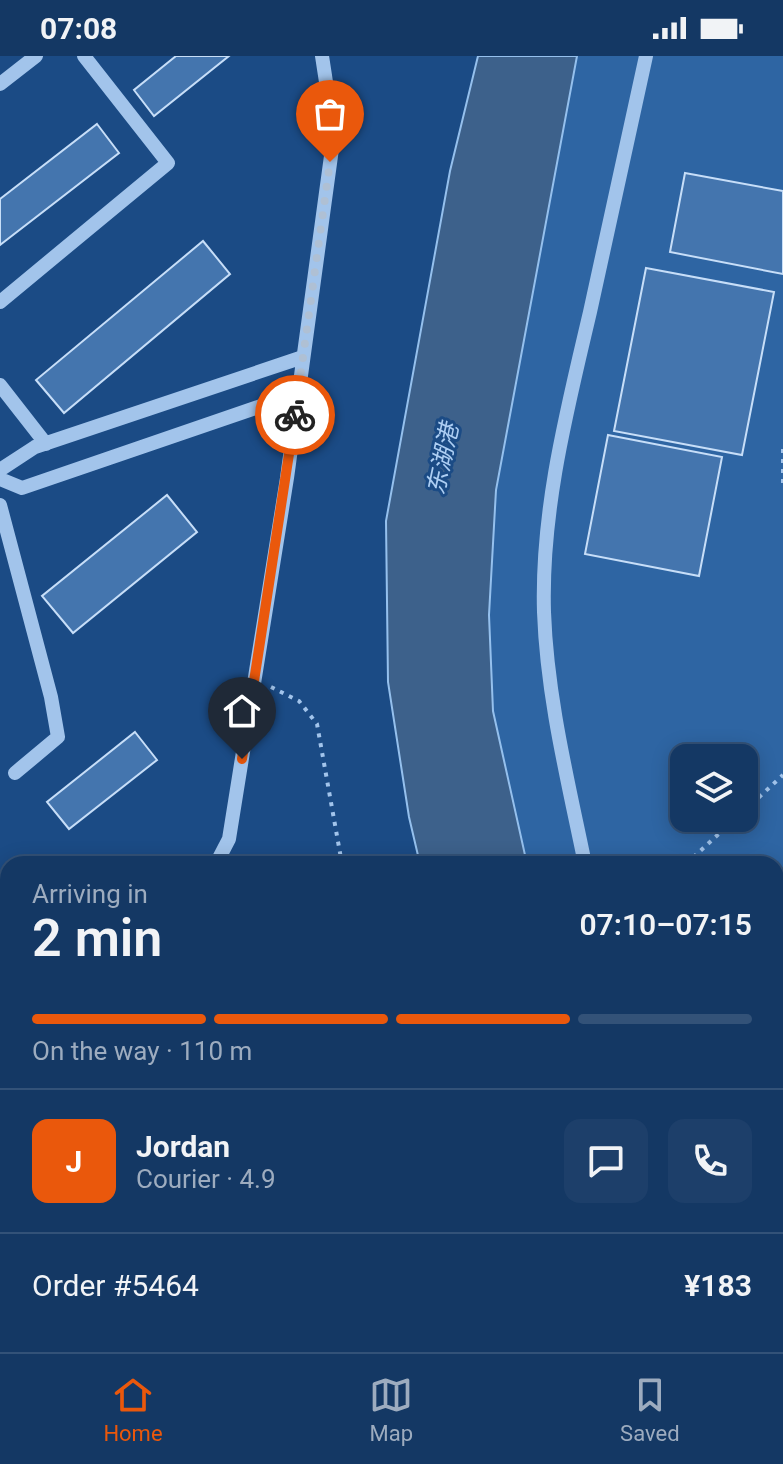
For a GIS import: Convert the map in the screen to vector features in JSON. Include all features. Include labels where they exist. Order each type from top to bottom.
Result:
[{"type":"street","points":[[0,84],[36,56]]},
{"type":"street","points":[[0,302],[168,163],[84,56]]},
{"type":"street","points":[[220,856],[229,839],[255,679],[299,393],[334,134],[322,56]]},
{"type":"street","points":[[583,856],[550,689],[544,610],[545,569],[551,497],[562,432],[646,56]]},
{"type":"street","points":[[0,470],[35,447],[303,357]]},
{"type":"street","points":[[0,385],[46,444]]},
{"type":"street","points":[[0,479],[22,488],[299,393]]},
{"type":"street","points":[[0,505],[51,697],[58,737],[15,773]]},
{"type":"path","points":[[783,449],[783,487]]},
{"type":"path","points":[[255,679],[299,701],[313,717],[340,856]]},
{"type":"path","points":[[758,798],[783,775]]},
{"type":"path","points":[[695,856],[721,832]]},
{"type":"shaded area","points":[[577,56],[783,56],[783,856],[525,856],[493,711],[489,615],[496,490]]},
{"type":"water","name":"东湖港","points":[[478,56],[577,56],[496,490],[489,615],[493,711],[525,856],[418,856],[388,682],[386,521],[450,171]]},
{"type":"building","points":[[176,56],[229,56],[154,116],[134,90]]},
{"type":"building","points":[[97,124],[119,153],[0,245],[0,199]]},
{"type":"building","points":[[685,173],[783,191],[783,274],[670,252]]},
{"type":"building","points":[[203,241],[230,274],[64,413],[36,380]]},
{"type":"building","points":[[646,268],[774,292],[742,455],[614,431]]},
{"type":"building","points":[[608,435],[722,457],[699,576],[585,554]]},
{"type":"building","points":[[167,495],[197,532],[73,633],[42,596]]},
{"type":"building","points":[[135,732],[157,760],[69,829],[47,802]]},
{"type":"way so far","points":[[295,415],[330,162]]},
{"type":"route","points":[[242,759],[295,415]]}]
